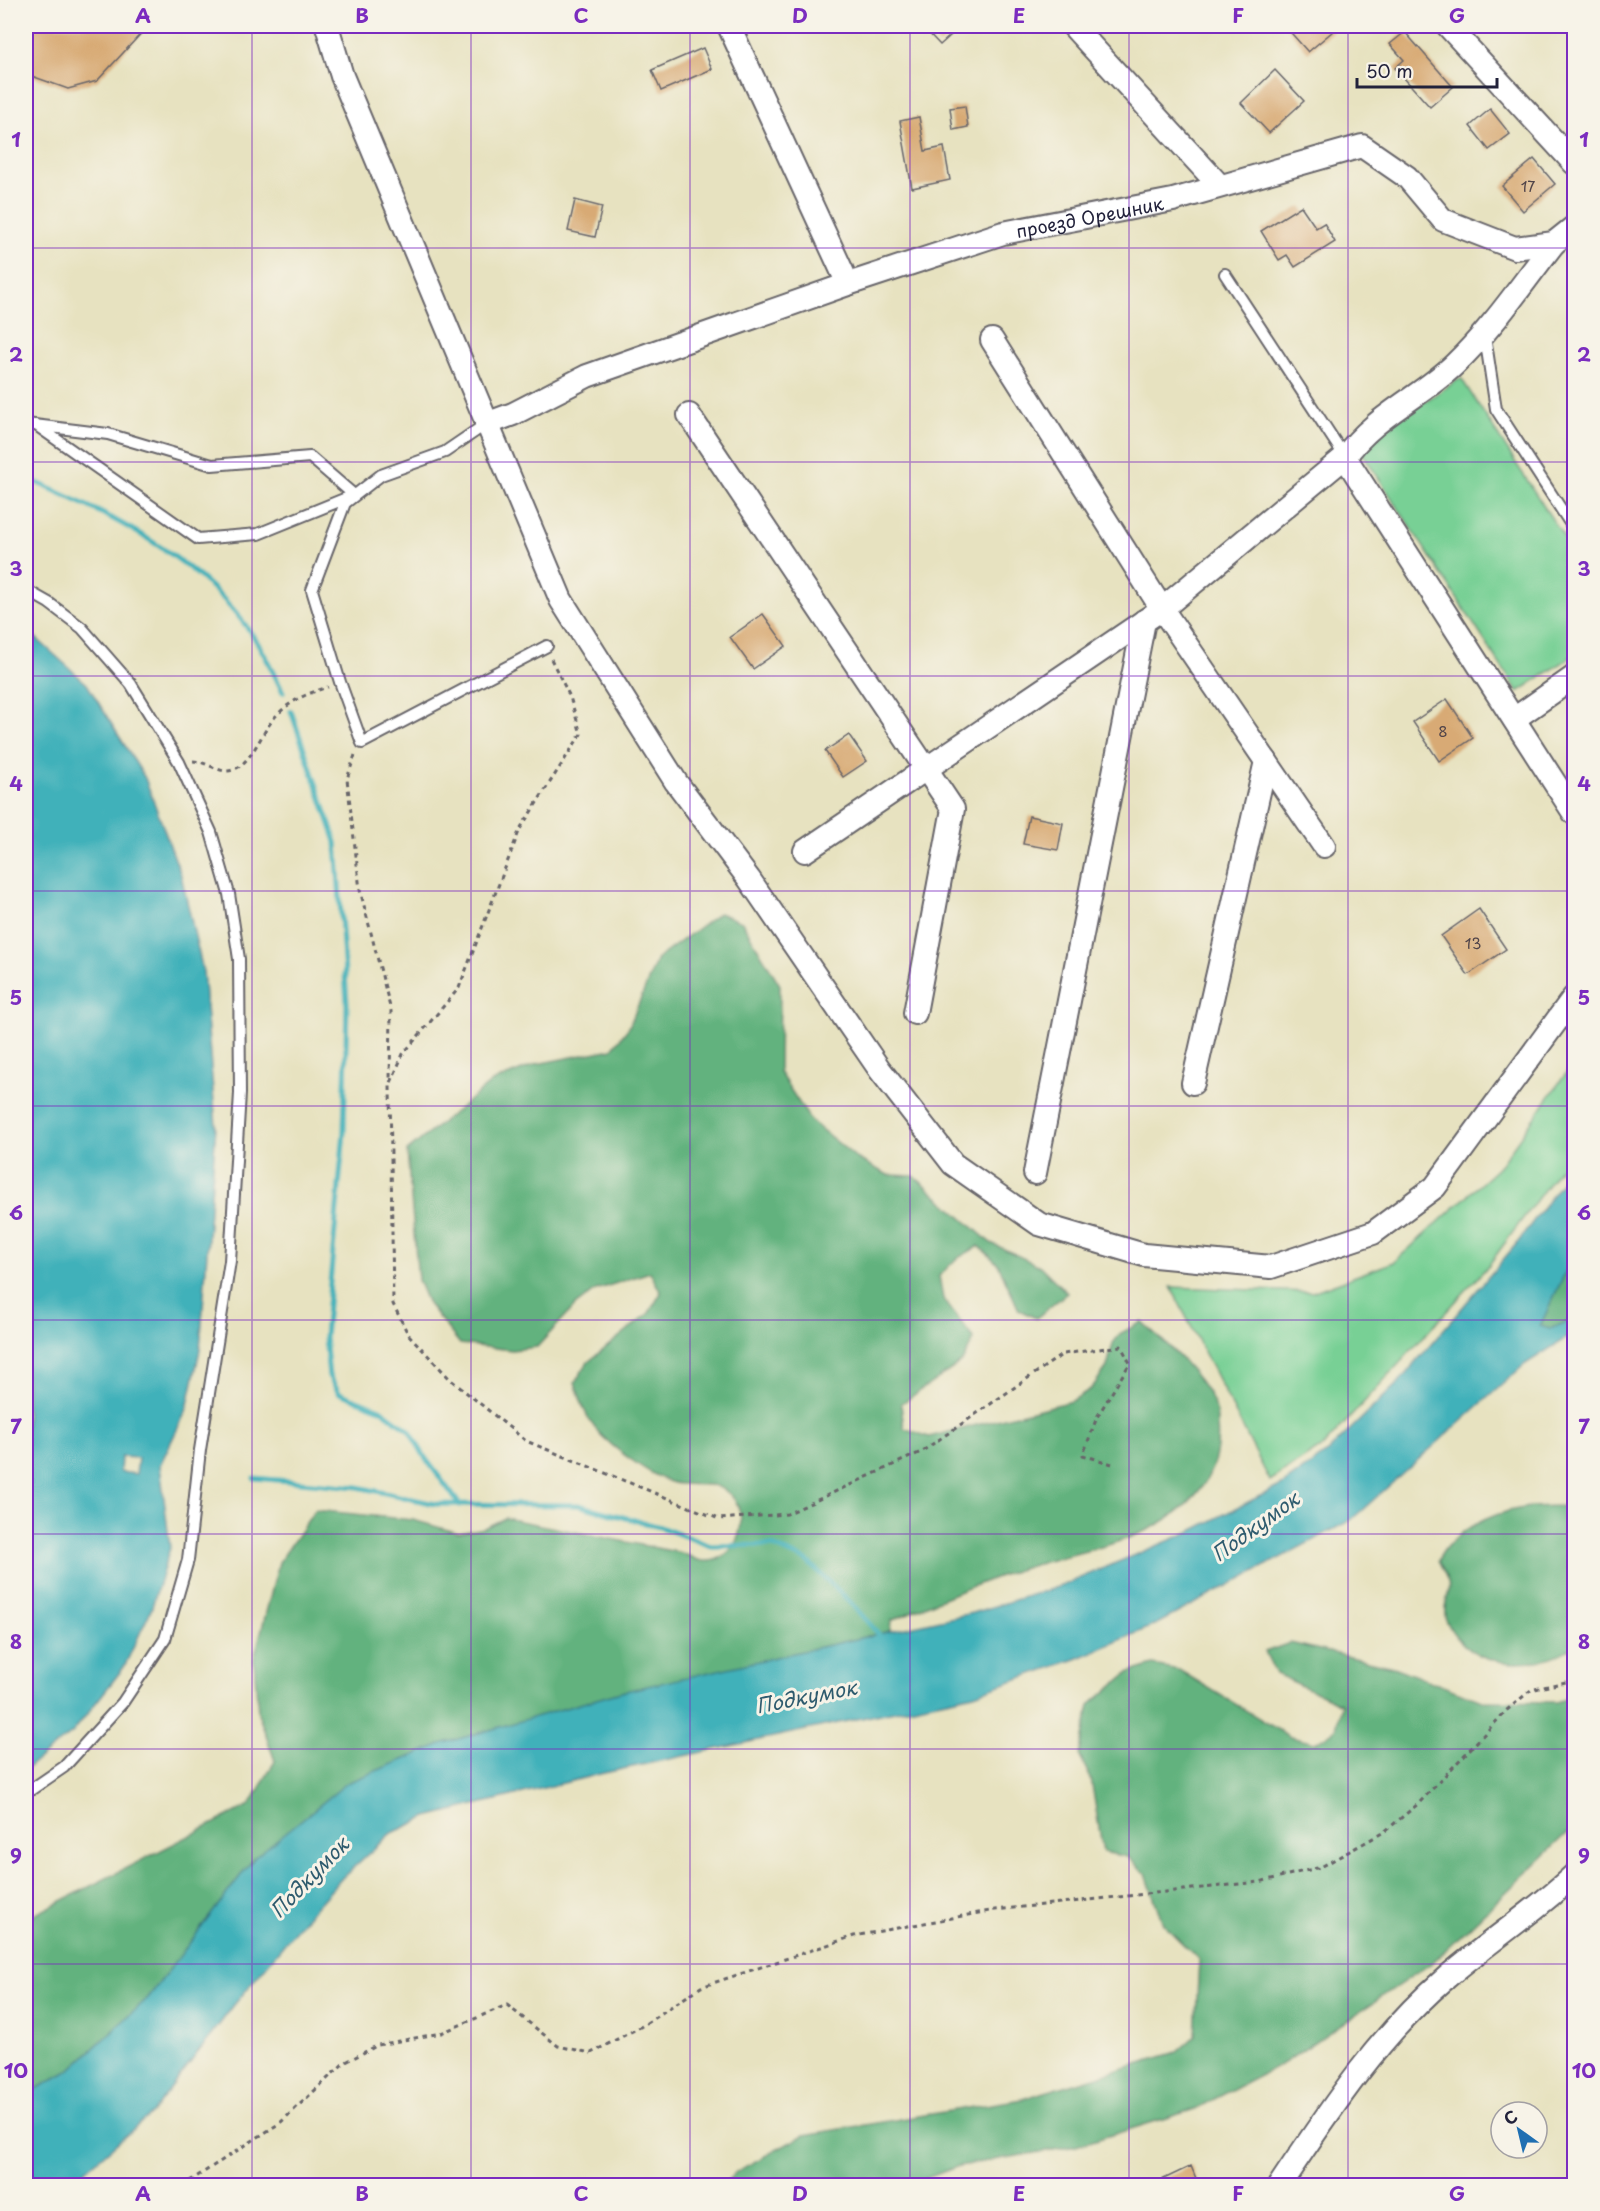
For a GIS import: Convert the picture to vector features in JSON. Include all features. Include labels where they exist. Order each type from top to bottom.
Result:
[{"type":"street","points":[[327,26],[342,76],[561,600],[676,782],[748,879],[880,1070],[953,1164],[1039,1224],[1144,1255],[1271,1267],[1373,1233],[1435,1187],[1575,997]]},
{"type":"street","points":[[729,26],[848,284]]},
{"type":"street","points":[[1073,26],[1219,185]]},
{"type":"street","points":[[1448,26],[1575,163]]},
{"type":"street","name":"проезд Орешник","points":[[486,424],[513,414],[587,375],[848,284],[1003,233],[1173,200],[1362,146],[1407,177],[1443,220],[1515,248],[1554,243]]},
{"type":"street","points":[[805,851],[1153,615],[1345,457],[1360,437],[1454,365],[1509,302],[1554,243],[1575,226]]},
{"type":"street","points":[[992,340],[1153,615],[1266,761],[1324,846]]},
{"type":"street","points":[[689,415],[953,809],[915,1013]]},
{"type":"street","points":[[1345,457],[1575,813]]},
{"type":"street","points":[[1035,1173],[1153,615]]},
{"type":"street","points":[[1514,719],[1575,677]]},
{"type":"street","points":[[1193,1083],[1266,761]]},
{"type":"street","points":[[1279,2186],[1380,2043],[1447,1977],[1537,1909],[1575,1875]]},
{"type":"lane","points":[[1224,274],[1345,457]]},
{"type":"lane","points":[[1486,343],[1496,409],[1575,529]]},
{"type":"lane","points":[[31,424],[108,434],[212,465],[310,457],[354,495]]},
{"type":"lane","points":[[31,424],[198,539],[258,534],[354,495]]},
{"type":"lane","points":[[486,424],[445,452],[381,475],[345,503],[312,590],[340,682],[362,743],[546,646]]},
{"type":"lane","points":[[26,590],[49,603],[82,628],[131,684],[179,762],[211,832],[229,894],[239,959],[240,1093],[230,1261],[200,1450],[188,1560],[165,1639],[123,1702],[64,1767],[26,1793]]},
{"type":"path","points":[[390,1085],[403,1054],[459,988],[520,829],[580,734],[570,697],[546,646]]},
{"type":"path","points":[[179,762],[200,761],[226,771],[240,767],[252,755],[264,729],[279,713],[296,699],[340,682]]},
{"type":"path","points":[[362,743],[352,759],[347,779],[360,890],[391,1011],[393,1304],[408,1334],[451,1380],[526,1441],[719,1520],[787,1514],[921,1452],[1063,1354],[1121,1346],[1130,1363],[1097,1417],[1083,1455],[1112,1464]]},
{"type":"path","points":[[182,2186],[280,2124],[344,2063],[378,2045],[441,2033],[507,2005],[558,2046],[591,2052],[642,2026],[701,1987],[854,1936],[995,1910],[1259,1882],[1321,1867],[1384,1832],[1418,1804],[1507,1710],[1531,1690],[1575,1680]]},
{"type":"green space","points":[[1461,378],[1574,553],[1574,655],[1518,692],[1357,445]]},
{"type":"green space","points":[[719,913],[742,922],[780,985],[779,1072],[811,1121],[858,1159],[888,1175],[914,1176],[991,1243],[1040,1266],[1067,1293],[1036,1318],[1019,1310],[998,1264],[979,1246],[956,1259],[939,1276],[943,1299],[974,1339],[962,1362],[901,1404],[904,1428],[929,1437],[1072,1401],[1092,1388],[1107,1367],[1113,1343],[1121,1333],[1142,1322],[1191,1369],[1215,1405],[1217,1442],[1215,1458],[1203,1485],[1183,1508],[1155,1526],[1126,1539],[980,1583],[891,1621],[890,1631],[743,1665],[254,1858],[148,1998],[70,2070],[26,2095],[26,1919],[250,1805],[275,1761],[258,1713],[254,1659],[279,1562],[315,1510],[413,1520],[459,1533],[484,1528],[505,1518],[682,1553],[703,1561],[715,1560],[734,1546],[739,1535],[740,1512],[735,1501],[727,1492],[715,1486],[681,1484],[665,1480],[631,1460],[601,1435],[591,1423],[575,1382],[588,1362],[649,1313],[661,1293],[650,1272],[596,1290],[575,1306],[537,1347],[512,1350],[460,1344],[428,1304],[418,1280],[407,1151],[492,1082],[537,1064],[612,1049],[629,1027],[657,959]]},
{"type":"green space","points":[[1574,1062],[1574,1149],[1488,1266],[1325,1445],[1270,1481],[1171,1287],[1312,1292],[1394,1262],[1498,1168]]},
{"type":"green space","points":[[1574,1254],[1574,1319],[1550,1329],[1540,1326]]},
{"type":"green space","points":[[1574,1506],[1574,1646],[1558,1655],[1522,1663],[1487,1658],[1471,1650],[1457,1638],[1445,1617],[1449,1587],[1438,1561],[1444,1551],[1462,1533],[1498,1514],[1529,1507]]},
{"type":"green space","points":[[1290,1643],[1393,1667],[1482,1701],[1556,1702],[1574,1696],[1574,1827],[1433,1962],[1284,2063],[1195,2109],[1076,2146],[959,2166],[908,2185],[723,2185],[737,2171],[804,2135],[1022,2099],[1177,2052],[1195,2036],[1199,1960],[1163,1924],[1146,1874],[1128,1857],[1103,1852],[1091,1779],[1079,1755],[1090,1705],[1128,1673],[1153,1665],[1179,1670],[1290,1737],[1315,1743],[1336,1729],[1342,1704],[1276,1674],[1265,1652]]},
{"type":"water","points":[[26,629],[87,684],[145,778],[181,875],[203,971],[216,1126],[200,1350],[187,1409],[160,1465],[170,1548],[151,1610],[124,1667],[73,1732],[26,1769]],"holes":[[[121,1457],[138,1458],[136,1474],[120,1472]]]},
{"type":"water","name":"Подкумок","points":[[1574,1165],[1574,1254],[1540,1326],[1550,1329],[1574,1319],[1574,1333],[1524,1365],[1351,1520],[1153,1626],[1076,1659],[974,1694],[604,1773],[427,1817],[390,1834],[342,1878],[304,1920],[234,2005],[152,2113],[74,2180],[62,2185],[26,2185],[26,2095],[70,2070],[148,1998],[254,1858],[347,1783],[441,1744],[621,1692],[972,1613],[1061,1586],[1187,1533],[1282,1485],[1324,1455],[1399,1382],[1518,1242]]},
{"type":"building","points":[[26,26],[148,26],[97,81],[68,89],[26,74]]},
{"type":"building","points":[[922,26],[961,26],[940,45]]},
{"type":"building","points":[[1285,26],[1339,26],[1308,52]]},
{"type":"building","points":[[1405,32],[1453,87],[1430,107],[1395,68],[1404,60],[1390,44]]},
{"type":"building","points":[[703,48],[712,69],[661,91],[652,70]]},
{"type":"building","points":[[1275,70],[1304,101],[1269,133],[1241,103]]},
{"type":"building","points":[[965,106],[968,127],[953,130],[950,108]]},
{"type":"building","points":[[1490,109],[1510,134],[1489,150],[1470,126]]},
{"type":"building","points":[[919,117],[925,151],[944,147],[950,180],[912,188],[900,121]]},
{"type":"building","points":[[1534,159],[1555,184],[1523,211],[1502,186]]},
{"type":"building","points":[[575,200],[602,207],[595,237],[568,231]]},
{"type":"building","points":[[1301,206],[1316,228],[1324,223],[1335,242],[1295,267],[1287,255],[1279,260],[1261,231]]},
{"type":"building","points":[[763,614],[786,646],[753,669],[730,637]]},
{"type":"building","points":[[1447,699],[1473,738],[1439,761],[1413,722]]},
{"type":"building","points":[[849,735],[867,761],[843,777],[825,751]]},
{"type":"building","points":[[1029,816],[1063,823],[1058,850],[1023,844]]},
{"type":"building","points":[[1479,909],[1506,949],[1468,975],[1441,936]]},
{"type":"building","points":[[1191,2166],[1199,2186],[1149,2186]]},
{"type":"waterway","points":[[26,478],[90,507],[153,542],[210,585],[234,611],[259,645],[283,692]]},
{"type":"waterway","points":[[291,711],[336,842],[347,1003],[344,1132],[325,1337],[329,1376],[339,1393],[380,1409],[409,1430],[426,1459],[460,1505]]},
{"type":"waterway","points":[[254,1478],[358,1487],[435,1504],[578,1505],[660,1527],[711,1546],[771,1545],[807,1561],[847,1599],[883,1639]]}]
